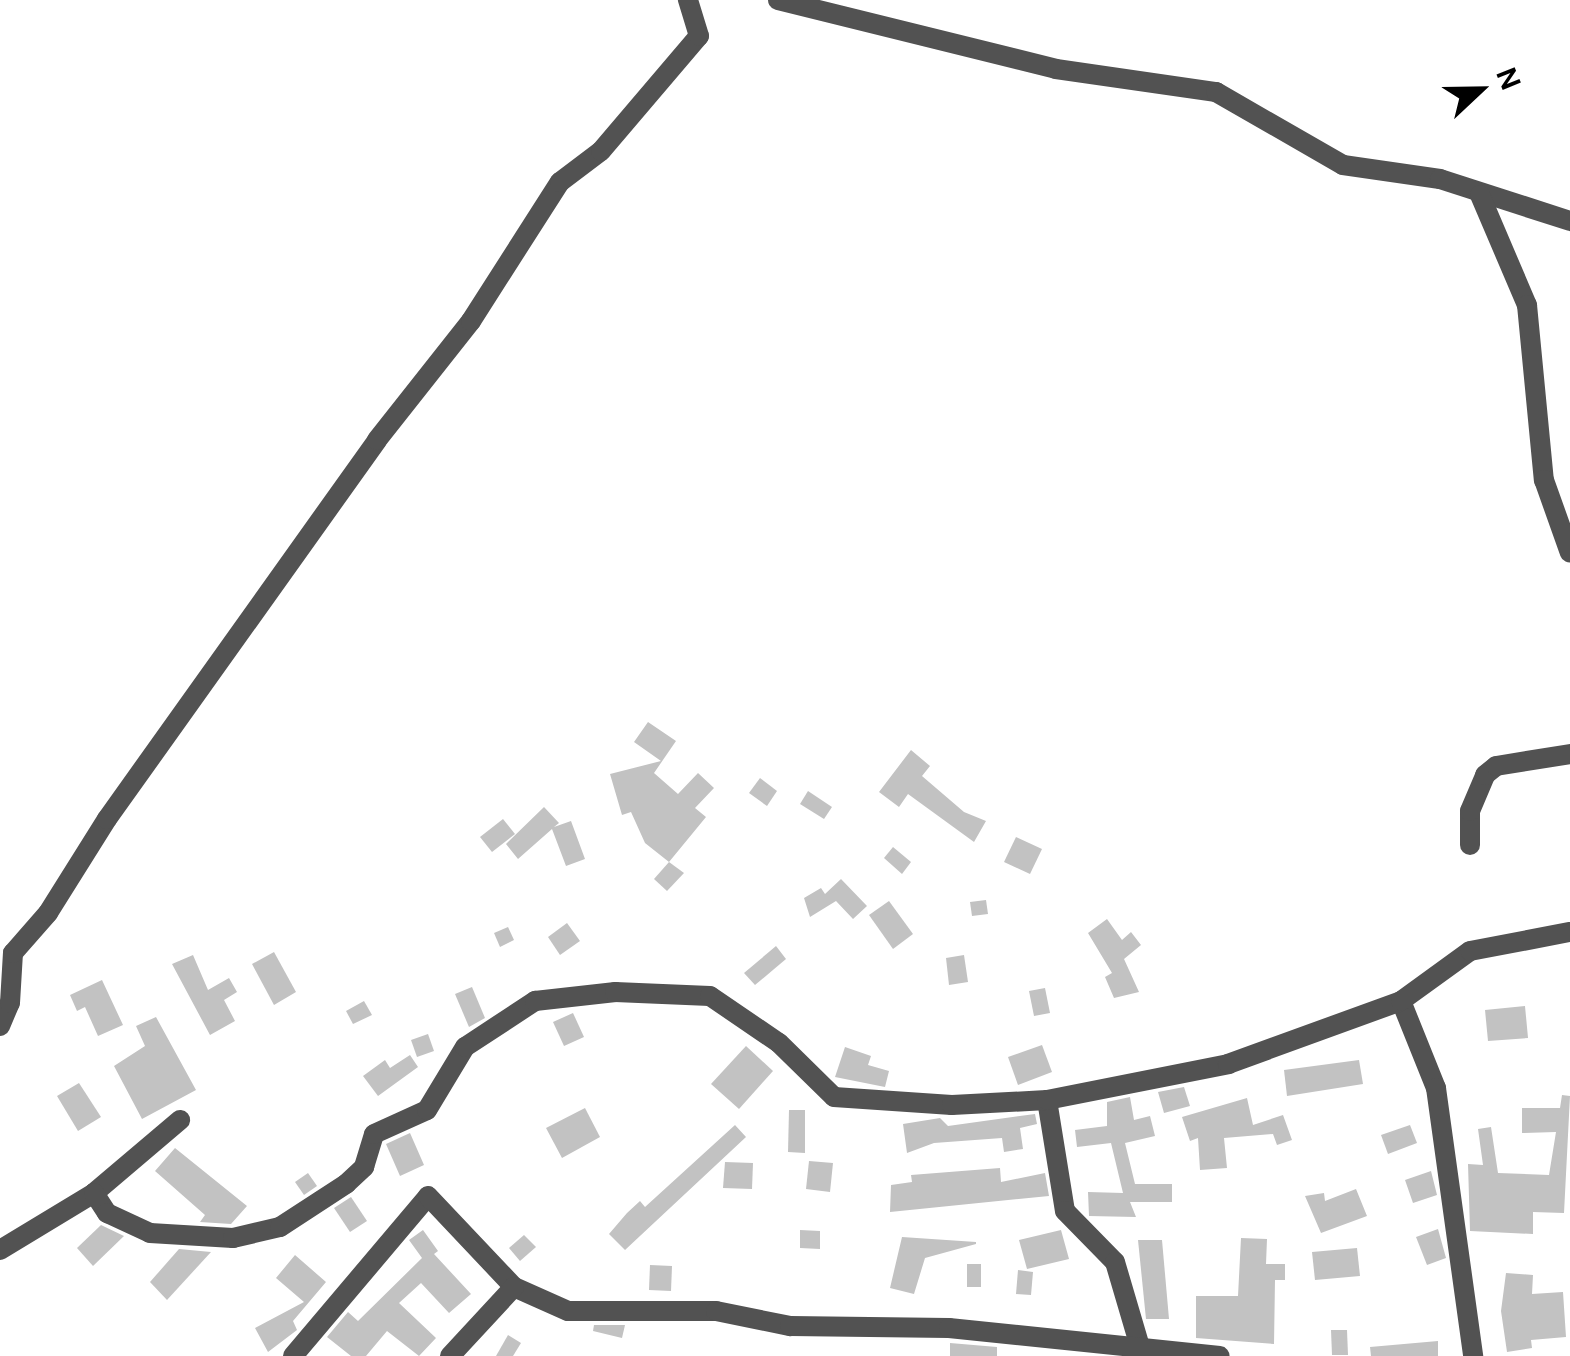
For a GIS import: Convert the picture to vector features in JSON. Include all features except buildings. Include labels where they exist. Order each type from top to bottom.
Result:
[{"type":"street","points":[[0,1026],[10,1003],[13,953],[377,440],[471,321],[560,182],[601,152],[699,36],[688,0]]},
{"type":"street","points":[[778,0],[1056,69],[1216,92],[1344,165],[1440,179],[1480,196],[1570,221]]},
{"type":"street","points":[[1480,196],[1528,305],[1544,480],[1570,553]]},
{"type":"street","points":[[1470,845],[1470,811],[1496,766],[1570,754]]},
{"type":"street","points":[[94,1193],[107,1213],[150,1232],[233,1238],[280,1227],[316,1208],[364,1167],[380,1129],[435,1102],[465,1047],[535,1000],[614,992],[710,996],[779,1043],[834,1097],[952,1105],[1047,1100],[1228,1064],[1400,1001],[1470,951],[1570,932]]},
{"type":"street","points":[[1400,1001],[1436,1088],[1473,1356]]},
{"type":"street","points":[[1047,1100],[1065,1212],[1115,1262],[1142,1350]]},
{"type":"street","points":[[0,1250],[94,1193],[180,1120]]},
{"type":"street","points":[[294,1356],[428,1196],[514,1288],[568,1311],[716,1311],[790,1326],[949,1328],[1220,1356]]},
{"type":"street","points":[[450,1356],[514,1288]]}]
